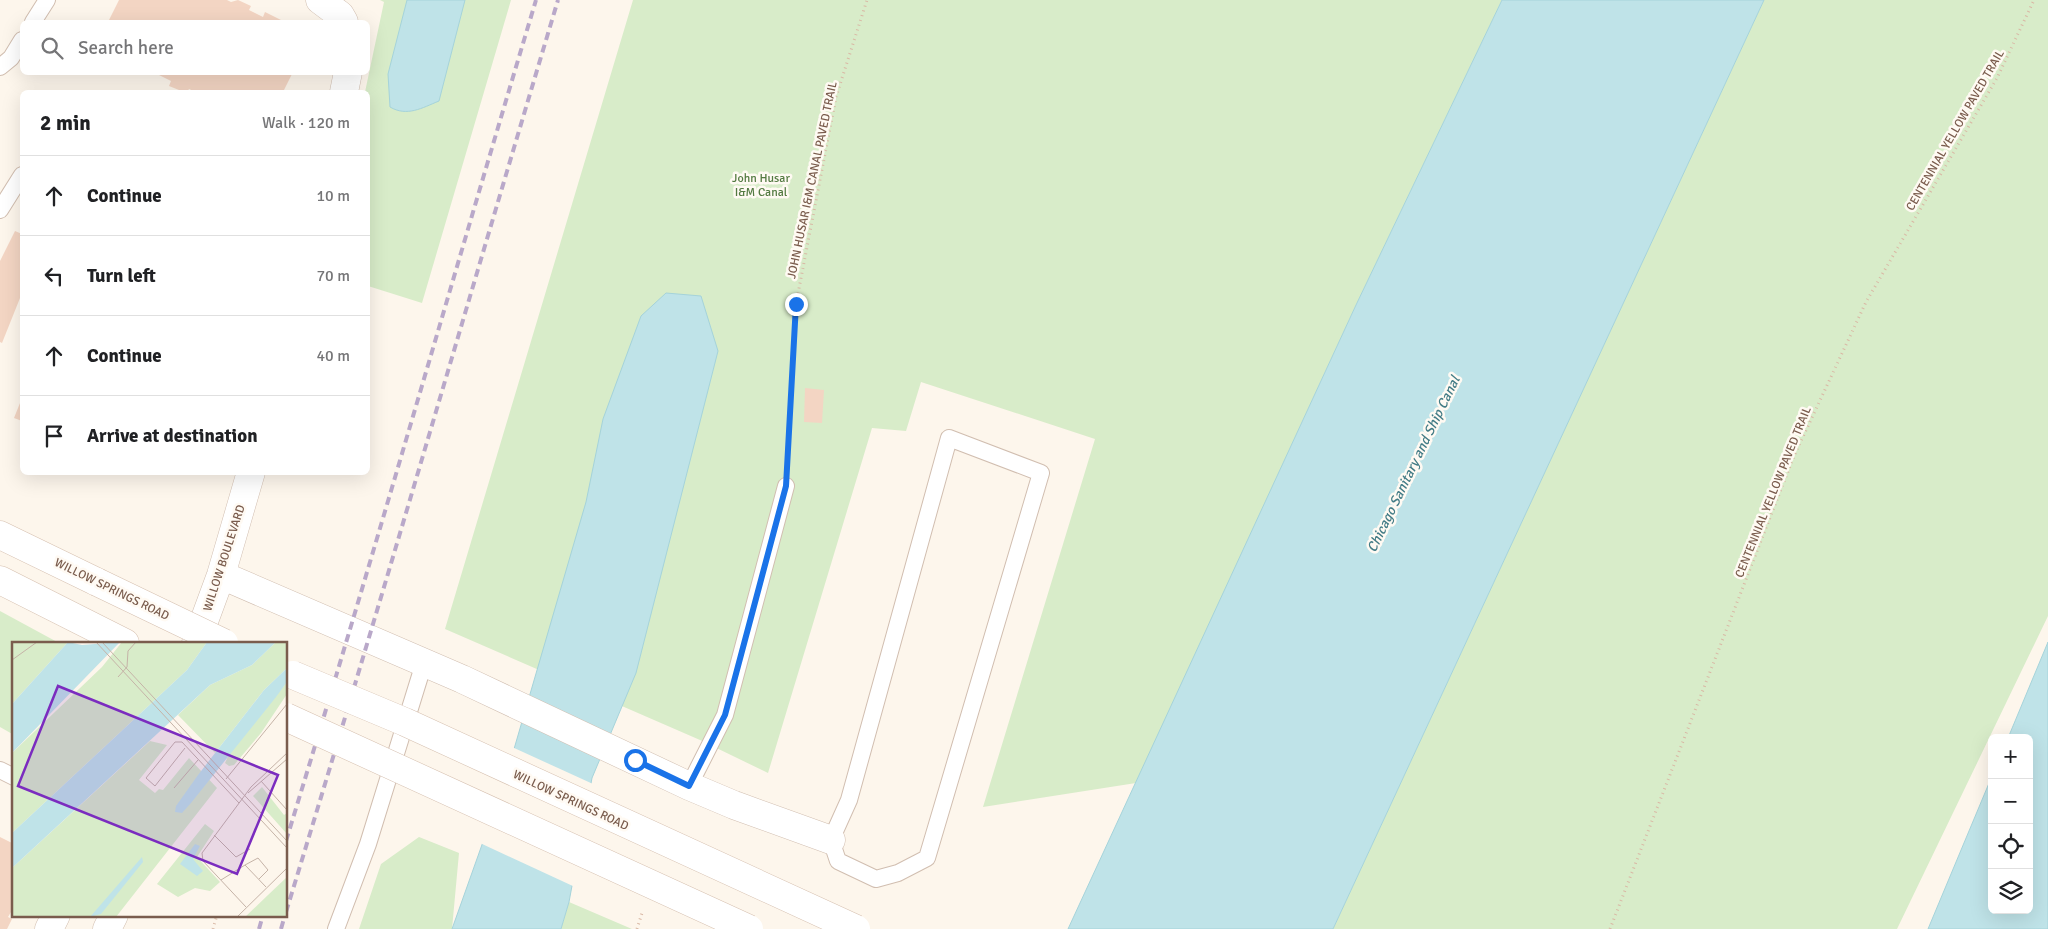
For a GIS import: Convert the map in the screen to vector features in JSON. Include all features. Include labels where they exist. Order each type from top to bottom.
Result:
[{"type":"main road","points":[[320,0],[340,15],[343,20]]},
{"type":"main road","points":[[344,90],[347,75]]},
{"type":"main road","name":"WILLOW BOULEVARD","points":[[196,642],[222,575],[250,475]]},
{"type":"main road","name":"WILLOW SPRINGS ROAD","points":[[0,534],[222,642]]},
{"type":"main road","points":[[222,575],[462,680],[689,786],[734,805],[831,840]]},
{"type":"main road","points":[[0,580],[123,642]]},
{"type":"main road","name":"WILLOW SPRINGS ROAD","points":[[288,673],[405,722],[856,929]]},
{"type":"main road","points":[[288,718],[749,929]]},
{"type":"main road","points":[[49,929],[56,916]]},
{"type":"main road","points":[[107,929],[114,916]]},
{"type":"lane","points":[[34,20],[47,0]]},
{"type":"lane","points":[[0,67],[11,58],[20,43]]},
{"type":"lane","points":[[0,210],[20,178]]},
{"type":"lane","points":[[950,438],[1041,473],[927,858],[898,873],[876,879],[838,861],[831,840],[850,800],[950,438]]},
{"type":"lane","points":[[689,786],[725,715],[786,486]]},
{"type":"lane","points":[[336,929],[368,844],[424,663]]},
{"type":"lane","points":[[0,770],[12,776]]},
{"type":"path","name":"JOHN HUSAR I&M CANAL PAVED TRAIL","points":[[786,486],[796,304],[836,97],[867,0]]},
{"type":"path","name":"CENTENNIAL YELLOW PAVED TRAIL","points":[[1610,929],[1794,456],[1866,302],[1998,78],[2034,0]]},
{"type":"path","points":[[213,929],[218,916]]},
{"type":"green space","points":[[380,0],[511,0],[422,303],[370,287],[370,90],[365,90],[384,2]]},
{"type":"green space","name":"John Husar I&M Canal","points":[[633,0],[1502,0],[1356,305],[1136,783],[983,807],[1095,439],[921,382],[906,431],[872,428],[768,773],[700,740],[445,629]]},
{"type":"green space","points":[[1764,0],[2048,0],[2048,616],[1991,734],[1988,734],[1988,740],[1897,929],[1333,929]]},
{"type":"green space","points":[[0,611],[57,642],[12,642],[12,734],[0,727]]},
{"type":"green space","points":[[419,837],[459,853],[452,929],[359,929],[381,864]]},
{"type":"green space","points":[[569,902],[632,929],[561,929]]},
{"type":"water","points":[[407,0],[465,0],[439,101],[414,110],[402,111],[390,107],[388,74]]},
{"type":"water","name":"Chicago Sanitary and Ship Canal","points":[[1502,0],[1764,0],[1333,929],[1068,929],[1356,305]]},
{"type":"water","points":[[666,293],[701,296],[718,351],[636,673],[592,778],[569,902],[561,929],[452,929],[505,780],[586,502],[603,419],[641,316]]},
{"type":"water","points":[[2048,642],[2048,929],[1928,929],[1988,786],[1988,914],[2033,914],[2033,734],[2010,734]]},
{"type":"pier","points":[[512,747],[593,784],[575,887],[480,843]]},
{"type":"building","points":[[119,0],[227,0],[231,2],[238,0],[251,6],[249,10],[263,17],[265,12],[281,20],[109,20]]},
{"type":"building","points":[[159,75],[292,75],[284,90],[179,90],[169,86],[171,81]]},
{"type":"building","points":[[15,231],[20,233],[20,298],[2,343],[0,342],[0,261]]},
{"type":"building","points":[[805,388],[824,390],[822,423],[804,422]]},
{"type":"building","points":[[20,403],[20,420],[14,418]]},
{"type":"building","points":[[0,837],[12,843],[12,910],[8,917],[12,919],[7,929],[0,929]]},
{"type":"railway","points":[[288,834],[536,0]]},
{"type":"railway","points":[[288,905],[558,0]]},
{"type":"railway","points":[[259,929],[263,916]]},
{"type":"railway","points":[[281,929],[285,916]]},
{"type":"route","points":[[635,760],[689,786],[725,715],[786,486],[796,304]]}]
